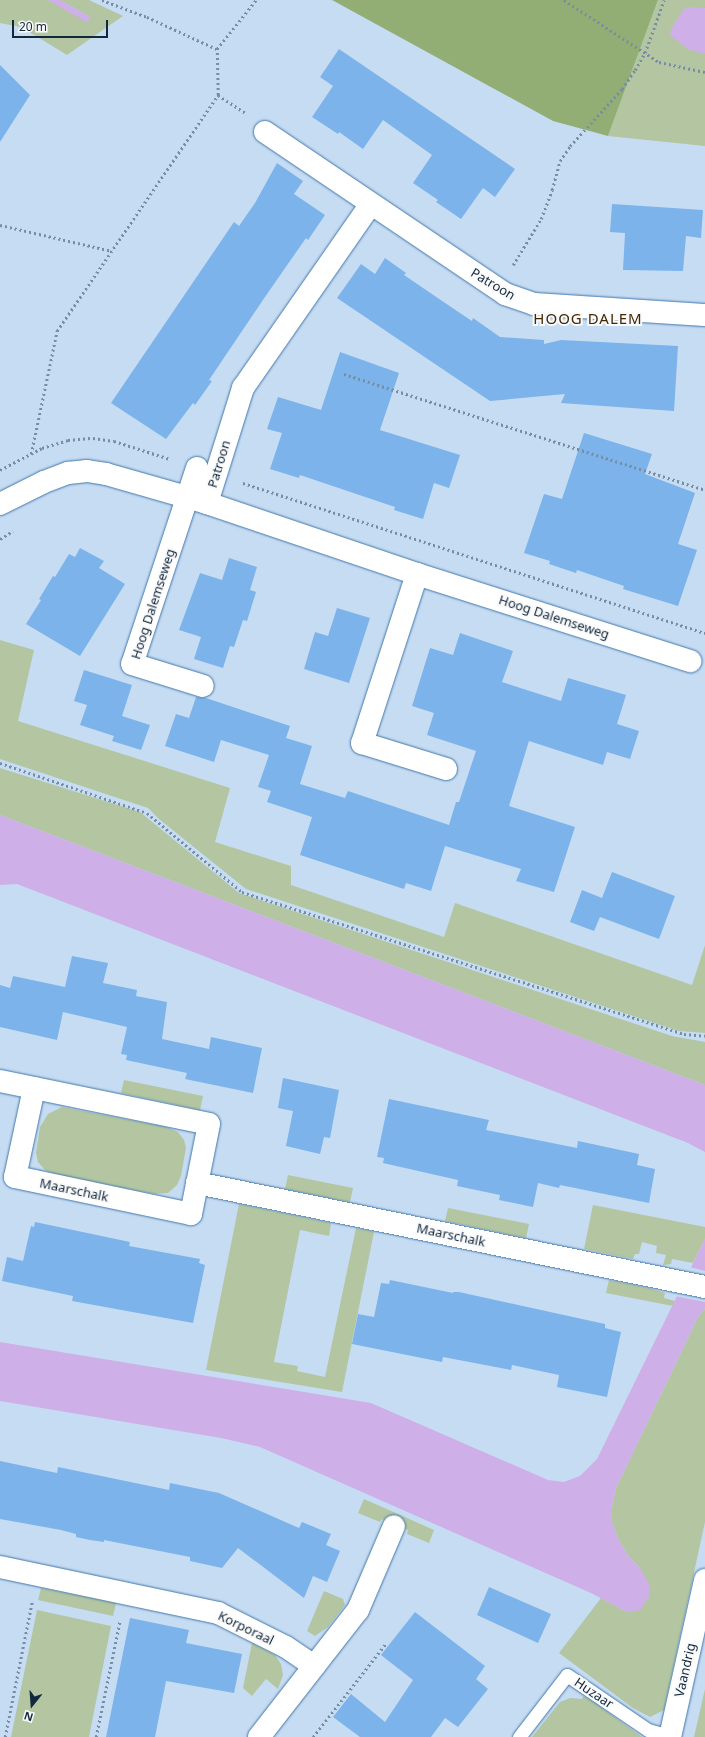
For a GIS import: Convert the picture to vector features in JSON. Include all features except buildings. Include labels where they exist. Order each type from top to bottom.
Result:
[{"type":"street","name":"Patroon","points":[[265,132],[506,294],[534,304],[705,315]]},
{"type":"street","name":"Patroon","points":[[197,500],[206,471],[244,388],[371,204]]},
{"type":"street","name":"Hoog Dalemseweg","points":[[0,504],[68,473],[87,471],[106,474],[197,500],[417,574],[690,660]]},
{"type":"street","name":"Hoog Dalemseweg","points":[[197,500],[132,664],[204,686]]},
{"type":"street","points":[[417,574],[362,743],[446,769]]},
{"type":"street","name":"Maarschalk","points":[[0,1081],[209,1124],[191,1214],[15,1177],[34,1088]]},
{"type":"street","name":"Maarschalk","points":[[197,1182],[705,1286]]},
{"type":"street","points":[[259,1737],[358,1610],[394,1526]]},
{"type":"street","name":"Korporaal","points":[[0,1567],[125,1592],[218,1613],[286,1647],[314,1666]]},
{"type":"street","name":"Vaandrig","points":[[670,1736],[705,1580]]},
{"type":"lane","name":"Huzaar","points":[[519,1737],[567,1675],[648,1730],[670,1736]]},
{"type":"path","points":[[102,0],[147,17],[217,49]]},
{"type":"path","points":[[32,453],[57,331],[218,95],[217,49],[256,0]]},
{"type":"path","points":[[564,0],[660,62],[705,72]]},
{"type":"path","points":[[494,287],[513,265],[541,219],[552,190],[560,161],[570,146],[622,89],[645,53],[664,0]]},
{"type":"path","points":[[0,225],[112,251]]},
{"type":"path","points":[[344,374],[705,490]]},
{"type":"path","points":[[206,471],[705,633]]},
{"type":"path","points":[[0,763],[147,813],[242,892],[684,1034],[705,1036]]},
{"type":"path","points":[[5,1737],[38,1574]]},
{"type":"path","points":[[96,1737],[125,1592]]},
{"type":"path","points":[[313,1737],[387,1642]]},
{"type":"green space","points":[[0,0],[48,0],[90,17],[60,0],[89,0],[123,16],[67,55],[21,27],[0,23]]},
{"type":"green space","points":[[332,0],[658,0],[608,136],[553,121]]},
{"type":"green space","points":[[658,0],[705,0],[705,146],[608,136]]},
{"type":"green space","points":[[0,640],[34,650],[18,721],[230,788],[215,842],[291,866],[291,885],[444,937],[455,903],[692,985],[705,945],[705,1033],[679,1031],[246,889],[159,819],[148,808],[0,759]]},
{"type":"green space","points":[[0,768],[140,812],[239,893],[672,1036],[705,1042],[705,1085],[0,815]]},
{"type":"green space","points":[[124,1080],[203,1096],[200,1110],[121,1093]]},
{"type":"green space","points":[[62,1107],[166,1127],[178,1132],[184,1140],[186,1148],[181,1176],[177,1185],[168,1193],[154,1194],[54,1174],[45,1170],[38,1162],[36,1153],[40,1127],[48,1114]]},
{"type":"green space","points":[[288,1175],[353,1188],[350,1202],[285,1189]]},
{"type":"green space","points":[[239,1204],[331,1223],[329,1236],[300,1230],[274,1362],[298,1366],[297,1371],[325,1377],[356,1228],[374,1232],[342,1392],[206,1370]]},
{"type":"green space","points":[[593,1205],[705,1227],[705,1239],[693,1263],[672,1259],[671,1264],[663,1265],[666,1255],[656,1253],[657,1246],[642,1242],[639,1254],[635,1254],[633,1259],[584,1249]]},
{"type":"green space","points":[[448,1208],[529,1224],[526,1238],[445,1221]]},
{"type":"green space","points":[[609,1280],[649,1288],[665,1293],[664,1298],[675,1301],[673,1306],[606,1293]]},
{"type":"green space","points":[[705,1309],[705,1522],[664,1710],[650,1717],[633,1708],[559,1653],[601,1598],[627,1612],[640,1568],[629,1557],[618,1539],[612,1522],[612,1507],[616,1488],[698,1317]]},
{"type":"green space","points":[[364,1499],[434,1530],[429,1543],[407,1534],[408,1530],[382,1519],[380,1522],[358,1513]]},
{"type":"green space","points":[[41,1588],[116,1603],[113,1616],[38,1600]]},
{"type":"green space","points":[[324,1591],[343,1599],[345,1605],[328,1627],[315,1636],[307,1631]]},
{"type":"green space","points":[[37,1610],[111,1626],[89,1737],[11,1737]]},
{"type":"green space","points":[[252,1643],[275,1655],[281,1664],[283,1675],[278,1689],[266,1679],[252,1696],[243,1688]]},
{"type":"green space","points":[[705,1689],[705,1737],[694,1737]]},
{"type":"green space","points":[[583,1696],[591,1700],[642,1737],[532,1737],[560,1702],[570,1698],[582,1699]]},
{"type":"shaded area","points":[[48,0],[60,0],[90,17],[89,20],[86,22]]},
{"type":"shaded area","points":[[687,7],[705,8],[705,54],[688,49],[671,36],[670,32],[673,26],[683,10]]},
{"type":"shaded area","points":[[0,815],[705,1085],[705,1152],[688,1143],[17,884],[0,885]]},
{"type":"shaded area","points":[[705,1239],[705,1309],[698,1317],[616,1488],[612,1507],[612,1522],[618,1539],[629,1557],[640,1568],[649,1584],[649,1596],[641,1609],[633,1612],[627,1612],[591,1593],[260,1447],[221,1438],[0,1401],[0,1342],[371,1403],[548,1480],[564,1482],[580,1476],[597,1459]]},
{"type":"pier","points":[[689,1267],[705,1271],[705,1302],[675,1296]]},
{"type":"district","name":"HOOG DALEM","points":[[588,319]]}]
